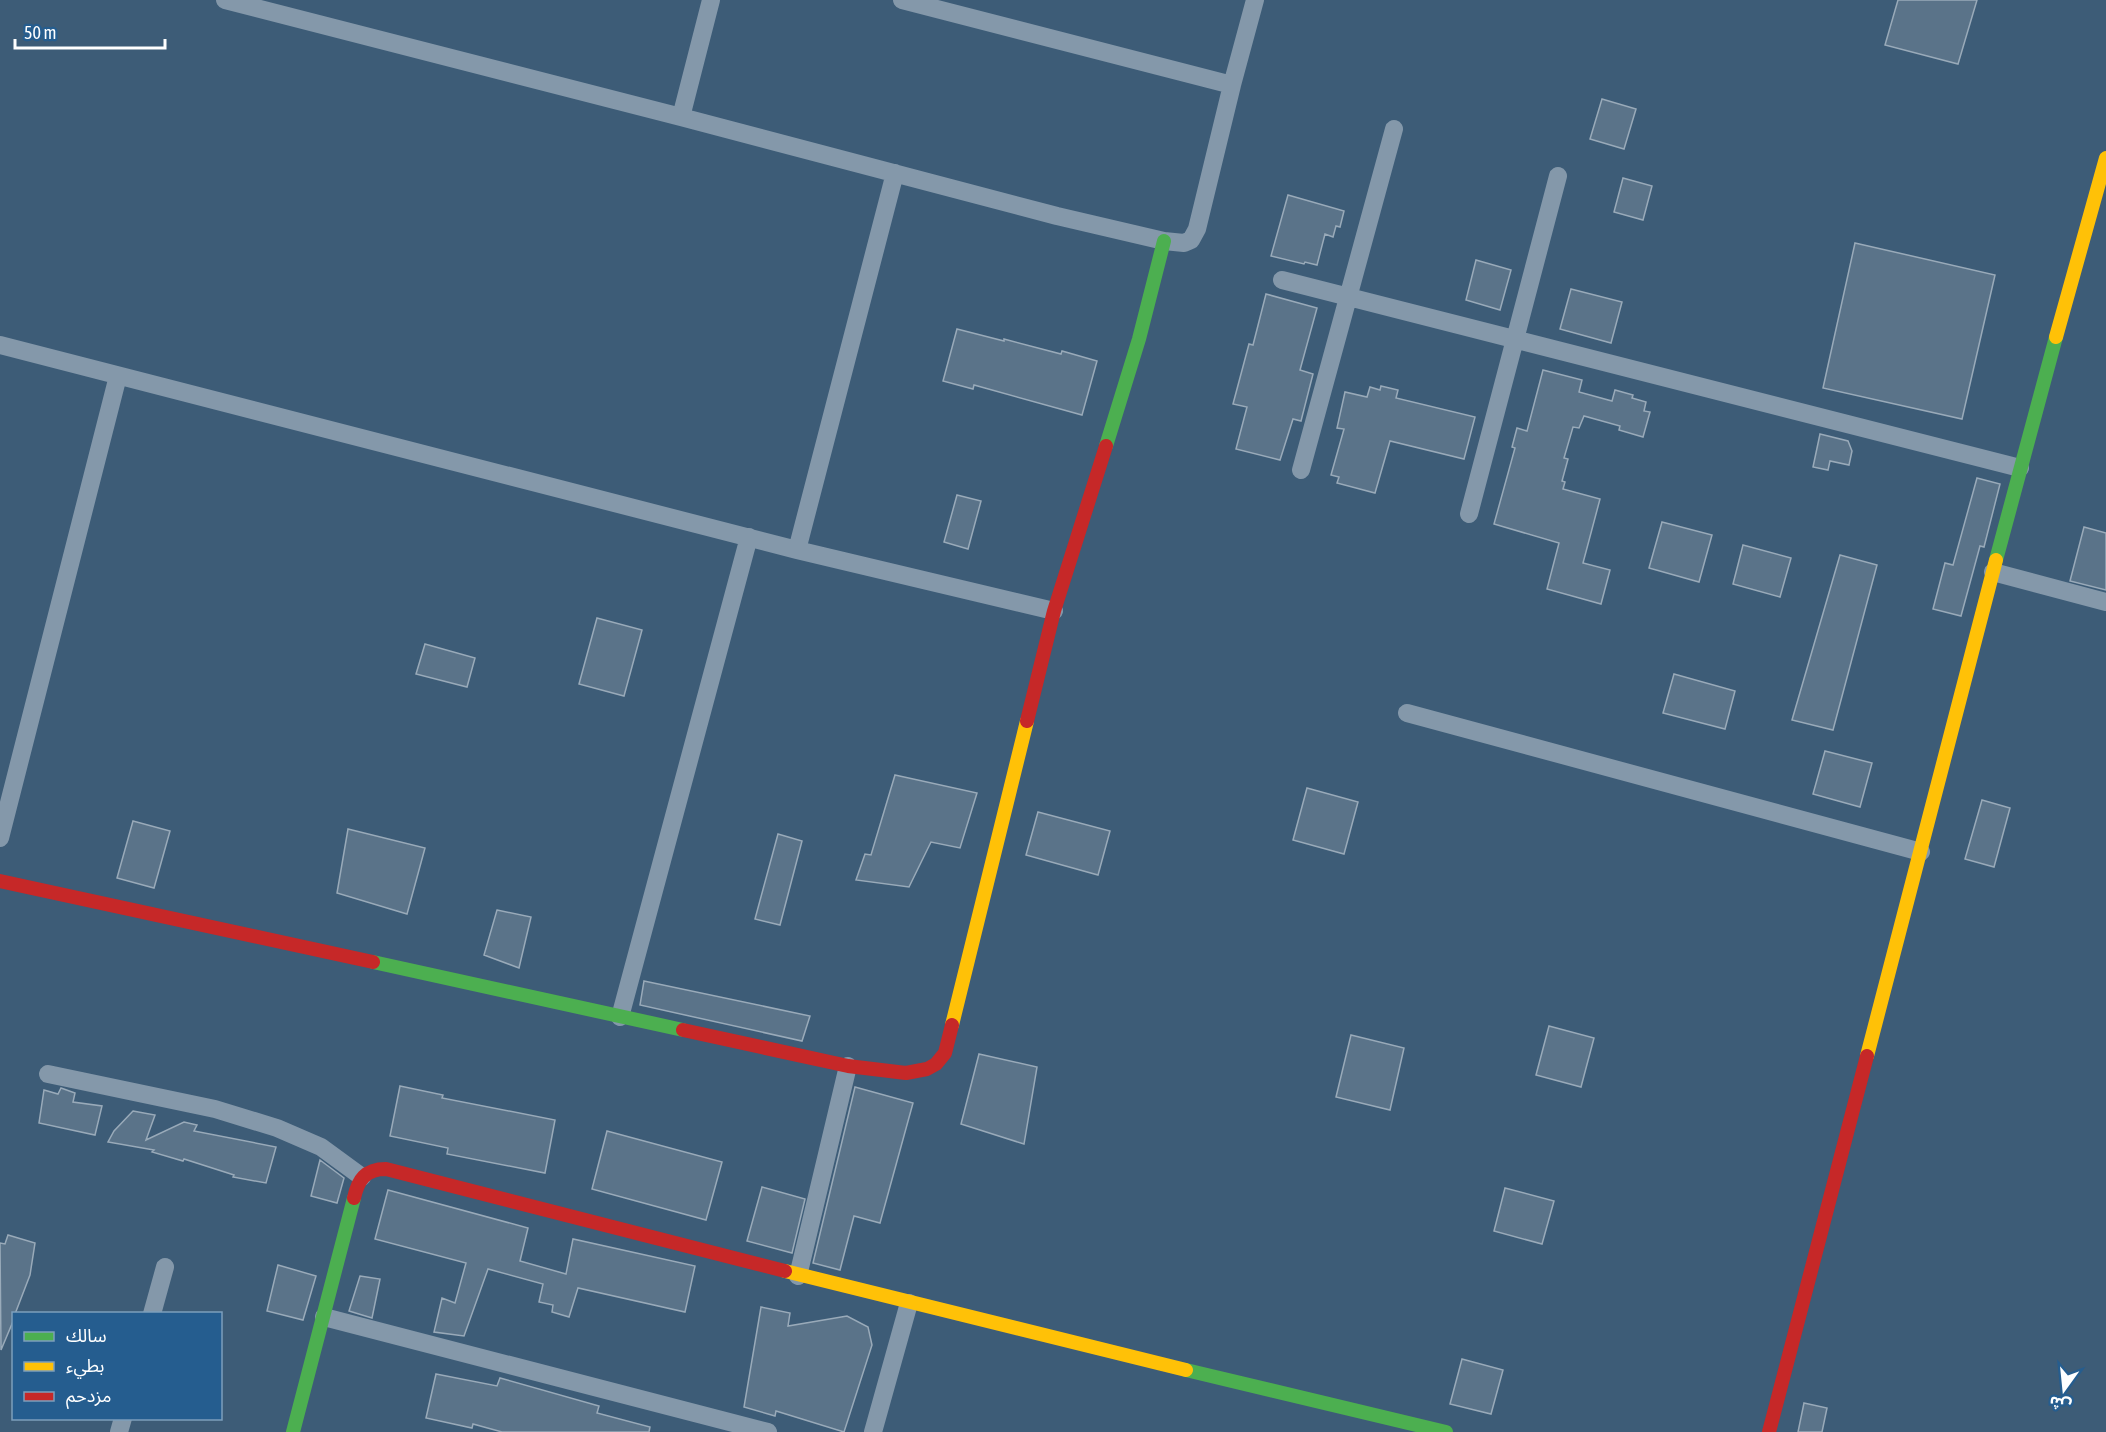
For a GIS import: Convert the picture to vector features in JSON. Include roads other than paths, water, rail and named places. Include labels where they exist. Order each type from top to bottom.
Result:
[{"type":"street","points":[[225,0],[1057,216],[1164,241],[1184,243],[1194,236],[1255,0]]},
{"type":"street","points":[[681,117],[711,0]]},
{"type":"street","points":[[902,0],[1232,85]]},
{"type":"street","points":[[1300,470],[1394,129]]},
{"type":"street","points":[[1769,1432],[2020,468],[2106,158]]},
{"type":"street","points":[[797,550],[895,173]]},
{"type":"street","points":[[1469,514],[1558,176]]},
{"type":"street","points":[[0,881],[848,1066],[910,1073],[936,1064],[945,1053],[1054,611],[1139,339],[1164,241]]},
{"type":"street","points":[[1282,280],[2020,468]]},
{"type":"street","points":[[0,345],[797,550],[1054,611]]},
{"type":"street","points":[[0,838],[118,375]]},
{"type":"street","points":[[620,1017],[749,537]]},
{"type":"street","points":[[1993,572],[2106,603]]},
{"type":"street","points":[[1407,713],[1921,852]]},
{"type":"street","points":[[798,1276],[848,1066]]},
{"type":"street","points":[[48,1074],[215,1109],[278,1128],[321,1147],[362,1177]]},
{"type":"street","points":[[293,1432],[357,1185],[366,1171],[375,1168],[909,1304],[1446,1432]]},
{"type":"street","points":[[153,1312],[165,1267]]},
{"type":"street","points":[[873,1432],[909,1304]]},
{"type":"street","points":[[324,1317],[768,1432]]}]
